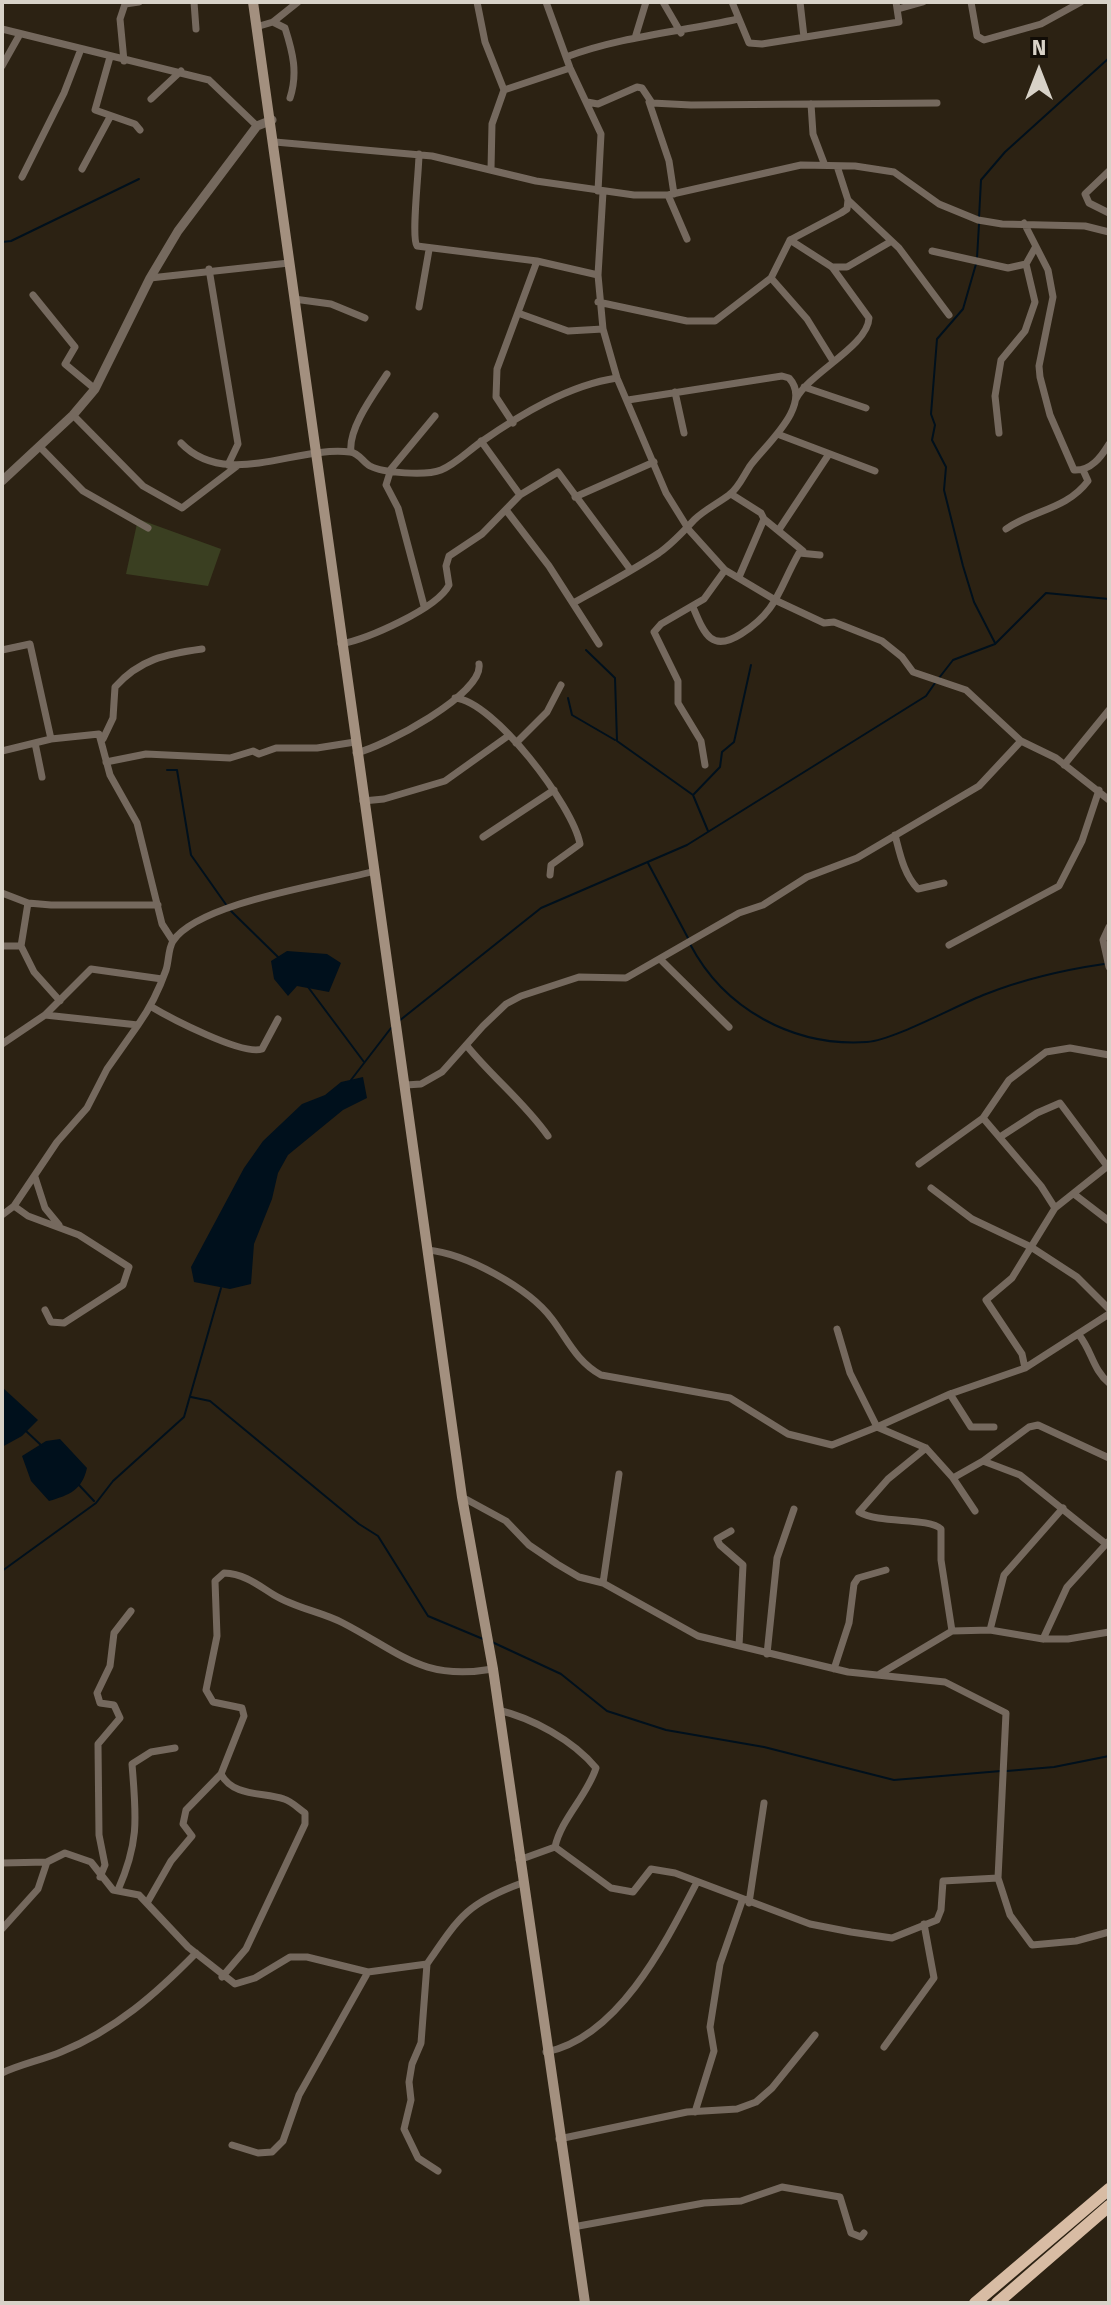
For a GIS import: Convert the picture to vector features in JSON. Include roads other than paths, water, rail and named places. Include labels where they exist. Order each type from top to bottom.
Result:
[{"type":"highway","points":[[975,2303],[1109,2189]]},
{"type":"highway","points":[[997,2303],[1109,2206]]},
{"type":"main road","points":[[253,2],[272,120],[314,452],[462,1497],[493,1669],[546,2052],[585,2303]]},
{"type":"street","points":[[124,61],[120,19],[124,3],[139,2]]},
{"type":"street","points":[[194,2],[196,29]]},
{"type":"street","points":[[256,27],[273,22],[298,2]]},
{"type":"street","points":[[477,2],[485,42],[504,90],[492,124],[491,169]]},
{"type":"street","points":[[546,2],[570,68],[601,134],[598,302],[603,329],[617,378],[666,493],[689,530],[725,570],[777,601],[824,623],[834,622],[882,641],[902,657],[913,672],[966,690],[1021,741],[1064,765],[1109,800]]},
{"type":"street","points":[[635,38],[646,2]]},
{"type":"street","points":[[663,2],[681,33]]},
{"type":"street","points":[[732,2],[749,43],[899,22],[897,5],[923,2]]},
{"type":"street","points":[[800,2],[804,37]]},
{"type":"street","points":[[971,2],[977,36],[984,40],[1041,24],[1081,2]]},
{"type":"street","points":[[566,57],[615,40],[681,33],[738,19]]},
{"type":"street","points":[[273,22],[285,28],[294,58],[296,80],[290,98]]},
{"type":"street","points":[[2,29],[209,80],[257,126]]},
{"type":"street","points":[[2,66],[20,34]]},
{"type":"street","points":[[22,177],[64,93],[81,49]]},
{"type":"street","points":[[110,57],[95,110],[135,124],[140,130]]},
{"type":"street","points":[[504,90],[570,68]]},
{"type":"street","points":[[151,99],[181,71]]},
{"type":"street","points":[[587,102],[598,104],[637,87],[642,88],[669,161],[671,194],[687,239]]},
{"type":"street","points":[[649,102],[723,106],[937,103]]},
{"type":"street","points":[[811,104],[813,134],[824,163]]},
{"type":"street","points":[[82,169],[110,117]]},
{"type":"street","points":[[2,481],[73,415],[95,389],[150,278],[178,231],[257,126],[272,120]]},
{"type":"street","points":[[275,142],[419,154],[601,192],[671,194],[824,163],[894,172],[939,204],[978,220],[1085,226],[1109,232]]},
{"type":"street","points":[[419,154],[418,202],[413,233],[417,246],[429,250],[483,252],[598,275]]},
{"type":"street","points":[[598,302],[687,321],[715,321],[771,278],[790,240],[847,209],[848,200],[837,166]]},
{"type":"street","points":[[1109,171],[1085,194],[1089,203],[1109,213]]},
{"type":"street","points":[[848,200],[902,252],[949,315]]},
{"type":"street","points":[[1024,223],[1048,270],[1053,297],[1039,366],[1050,415],[1074,470],[1083,470],[1109,444]]},
{"type":"street","points":[[573,603],[658,554],[689,530],[691,523],[731,494],[751,464],[780,435],[804,387],[865,332],[869,318],[832,267],[790,240]]},
{"type":"street","points":[[832,267],[847,267],[890,242]]},
{"type":"street","points":[[999,433],[995,396],[1001,360],[1025,331],[1035,302],[1026,264],[1035,248]]},
{"type":"street","points":[[419,307],[429,250]]},
{"type":"street","points":[[932,251],[1008,268],[1026,264]]},
{"type":"street","points":[[513,423],[496,397],[501,352],[537,261]]},
{"type":"street","points":[[150,278],[209,269],[289,263]]},
{"type":"street","points":[[73,415],[143,486],[182,508],[233,465],[238,444],[209,269]]},
{"type":"street","points":[[771,278],[807,319],[833,361]]},
{"type":"street","points":[[33,295],[75,347],[65,364],[95,389]]},
{"type":"street","points":[[294,299],[317,300],[365,318]]},
{"type":"street","points":[[518,313],[568,331],[603,329]]},
{"type":"street","points":[[351,452],[362,418],[387,374]]},
{"type":"street","points":[[628,400],[782,376],[794,383],[794,405]]},
{"type":"street","points":[[181,443],[187,449],[233,465],[314,452],[351,452],[372,467],[391,469],[405,475],[440,470],[481,441],[577,387],[617,378]]},
{"type":"street","points":[[804,387],[866,408]]},
{"type":"street","points":[[675,392],[684,433]]},
{"type":"street","points":[[424,606],[398,508],[387,491],[391,469],[435,416]]},
{"type":"street","points":[[780,435],[875,471]]},
{"type":"street","points":[[481,441],[520,495]]},
{"type":"street","points":[[40,447],[83,491],[148,528]]},
{"type":"street","points":[[780,528],[829,454]]},
{"type":"street","points":[[575,497],[654,462]]},
{"type":"street","points":[[1006,529],[1020,520],[1051,511],[1079,493],[1088,481],[1083,470]]},
{"type":"street","points":[[341,644],[375,636],[446,591],[449,556],[482,534],[520,495],[555,472],[560,474],[630,569]]},
{"type":"street","points":[[731,494],[761,513],[768,524],[780,528],[803,551],[820,555]]},
{"type":"street","points":[[506,510],[599,644]]},
{"type":"street","points":[[739,577],[764,519]]},
{"type":"street","points":[[693,607],[706,634],[722,643],[752,629],[777,601],[796,558],[803,551]]},
{"type":"street","points":[[705,765],[701,741],[678,703],[678,681],[654,632],[711,592],[725,570]]},
{"type":"street","points":[[2,650],[30,644],[51,739]]},
{"type":"street","points":[[103,739],[113,718],[115,687],[131,669],[161,655],[202,649]]},
{"type":"street","points":[[106,762],[146,754],[230,758],[276,748],[356,748],[391,742],[455,698],[475,680],[479,664]]},
{"type":"street","points":[[516,743],[547,712],[561,685]]},
{"type":"street","points":[[455,698],[474,703],[516,743],[554,790],[581,841],[551,865],[550,875]]},
{"type":"street","points":[[1064,765],[1107,715]]},
{"type":"street","points":[[2,751],[51,739],[99,734],[103,739],[106,762],[137,823],[162,924],[173,941]]},
{"type":"street","points":[[363,801],[384,799],[445,781],[508,736]]},
{"type":"street","points":[[406,1085],[421,1084],[442,1072],[506,1004],[521,996],[579,977],[626,978],[662,961],[739,913],[763,905],[807,877],[857,858],[979,786],[1021,741]]},
{"type":"street","points":[[35,743],[42,777]]},
{"type":"street","points":[[483,837],[554,790]]},
{"type":"street","points":[[949,945],[1059,886],[1082,841],[1099,790]]},
{"type":"street","points":[[895,835],[904,867],[914,886],[918,889],[944,883]]},
{"type":"street","points":[[2,1215],[14,1206],[87,1108],[107,1069],[150,1006],[173,941],[205,919],[250,898],[323,886],[375,871]]},
{"type":"street","points":[[2,893],[28,903],[158,905]]},
{"type":"street","points":[[28,903],[21,946],[34,972],[60,1001]]},
{"type":"street","points":[[1109,927],[1103,940],[1109,967]]},
{"type":"street","points":[[2,946],[21,946]]},
{"type":"street","points":[[662,961],[729,1027]]},
{"type":"street","points":[[2,1044],[45,1015],[85,974],[95,968],[162,979]]},
{"type":"street","points":[[150,1006],[213,1034],[228,1045],[253,1052],[262,1049],[278,1019]]},
{"type":"street","points":[[45,1015],[138,1025]]},
{"type":"street","points":[[467,1046],[497,1082],[524,1102],[548,1136]]},
{"type":"street","points":[[919,1164],[983,1118],[1009,1080],[1046,1052],[1070,1048],[1109,1055]]},
{"type":"street","points":[[1000,1137],[1037,1113],[1060,1103],[1108,1165],[1055,1208],[1012,1278],[986,1300],[1022,1354],[1025,1368]]},
{"type":"street","points":[[983,1118],[1055,1208]]},
{"type":"street","points":[[35,1175],[45,1208],[60,1225]]},
{"type":"street","points":[[427,1250],[456,1257],[522,1290],[549,1315],[567,1345],[601,1375],[730,1398],[788,1434],[832,1445],[950,1394],[1025,1368],[1079,1335],[1109,1311],[1077,1277],[1031,1247],[972,1219],[931,1188]]},
{"type":"street","points":[[1074,1194],[1109,1221]]},
{"type":"street","points":[[14,1206],[28,1216],[60,1225],[125,1261],[129,1271],[123,1285],[64,1323],[51,1322],[45,1310]]},
{"type":"street","points":[[837,1329],[850,1373],[877,1427],[926,1448],[953,1478],[975,1511]]},
{"type":"street","points":[[1079,1335],[1087,1345],[1097,1373],[1109,1383]]},
{"type":"street","points":[[950,1394],[971,1427],[994,1427]]},
{"type":"street","points":[[953,1478],[983,1461],[1029,1427],[1038,1425],[1109,1458]]},
{"type":"street","points":[[926,1448],[888,1479],[859,1512],[906,1523],[937,1525],[941,1529],[941,1560],[952,1631]]},
{"type":"street","points":[[983,1461],[1020,1475],[1108,1542],[1067,1587],[1043,1639]]},
{"type":"street","points":[[603,1583],[619,1474]]},
{"type":"street","points":[[462,1497],[506,1521],[529,1545],[579,1577],[603,1583],[698,1636],[834,1669],[945,1682],[1006,1713],[998,1878],[1010,1915],[1032,1945],[1076,1941],[1109,1932]]},
{"type":"street","points":[[990,1630],[1004,1575],[1063,1508]]},
{"type":"street","points":[[767,1654],[777,1558],[794,1509]]},
{"type":"street","points":[[731,1531],[717,1539],[743,1565],[739,1646]]},
{"type":"street","points":[[834,1669],[847,1631],[854,1584],[858,1578],[886,1570]]},
{"type":"street","points":[[147,1903],[171,1861],[189,1843],[192,1836],[183,1824],[186,1810],[221,1774],[244,1716],[242,1708],[213,1702],[206,1690],[217,1636],[215,1581],[224,1573],[245,1577],[275,1596],[344,1623],[408,1662],[466,1674],[493,1669]]},
{"type":"street","points":[[100,1877],[105,1865],[99,1835],[98,1744],[120,1718],[114,1705],[100,1703],[97,1693],[110,1666],[114,1633],[131,1611]]},
{"type":"street","points":[[878,1675],[952,1631],[990,1630],[1043,1639],[1068,1639],[1109,1632]]},
{"type":"street","points":[[498,1710],[520,1715],[543,1727],[596,1768],[582,1799],[557,1835],[555,1847]]},
{"type":"street","points":[[118,1890],[132,1850],[138,1814],[132,1764],[151,1752],[175,1748]]},
{"type":"street","points":[[221,1774],[224,1779],[250,1794],[285,1799],[305,1813],[305,1824],[246,1949],[222,1977]]},
{"type":"street","points":[[695,2112],[714,2051],[710,2027],[720,1964],[745,1902],[764,1803]]},
{"type":"street","points":[[555,1847],[611,1888],[633,1892],[651,1869],[697,1882],[810,1924],[892,1938],[940,1916],[943,1881],[998,1878]]},
{"type":"street","points":[[519,1860],[555,1847]]},
{"type":"street","points":[[2,1863],[47,1862],[65,1853],[91,1862],[100,1877],[118,1890],[139,1895],[196,1953],[222,1977],[235,1984],[255,1978],[290,1957],[307,1957],[368,1972],[427,1964]]},
{"type":"street","points":[[2,1929],[38,1889],[47,1862]]},
{"type":"street","points":[[546,2052],[561,2049],[603,2023],[665,1947],[697,1882]]},
{"type":"street","points":[[438,2171],[418,2158],[404,2129],[411,2100],[412,2064],[421,2043],[427,1964],[456,1921],[482,1897],[522,1883]]},
{"type":"street","points":[[884,2047],[934,1978],[924,1924]]},
{"type":"street","points":[[2,2073],[60,2052],[116,2023],[148,2001],[196,1953]]},
{"type":"street","points":[[232,2145],[258,2153],[272,2152],[283,2141],[299,2095],[368,1972]]},
{"type":"street","points":[[559,2139],[695,2112],[737,2109],[756,2102],[815,2035]]},
{"type":"street","points":[[573,2227],[704,2203],[741,2201],[782,2187],[840,2197],[851,2233],[861,2237],[864,2233]]},
{"type":"water","points":[[287,951],[327,954],[341,963],[329,992],[297,986],[288,996],[274,979],[271,961]]},
{"type":"water","points":[[363,1077],[367,1098],[343,1110],[288,1155],[278,1173],[272,1199],[254,1244],[251,1284],[230,1289],[194,1282],[191,1267],[244,1168],[263,1141],[302,1104],[325,1095],[341,1082]]},
{"type":"water","points":[[2,1387],[38,1420],[22,1436],[2,1447]]},
{"type":"water","points":[[60,1439],[87,1468],[82,1482],[74,1490],[49,1501],[31,1481],[22,1456],[46,1441]]},
{"type":"waterway","points":[[979,218],[981,180],[1005,152],[1109,58]]},
{"type":"waterway","points":[[2,242],[11,241],[139,179]]},
{"type":"waterway","points":[[977,258],[979,224]]},
{"type":"waterway","points":[[976,264],[963,309],[937,339],[932,440],[946,467],[944,490],[974,602],[995,643]]},
{"type":"waterway","points":[[939,678],[953,660],[995,644],[1046,593],[1109,599]]},
{"type":"waterway","points":[[586,650],[615,678],[617,741],[693,795],[708,831]]},
{"type":"waterway","points":[[694,794],[720,767],[722,752],[734,742],[751,665]]},
{"type":"waterway","points":[[399,1021],[541,908],[687,845],[926,696],[935,683]]},
{"type":"waterway","points":[[568,698],[572,715],[615,740]]},
{"type":"waterway","points":[[167,770],[177,770],[191,855],[227,906]]},
{"type":"waterway","points":[[648,863],[688,938]]},
{"type":"waterway","points":[[231,911],[278,957]]},
{"type":"waterway","points":[[690,944],[704,967],[741,1005],[787,1030],[840,1042],[879,1040],[1000,989],[1104,964]]},
{"type":"waterway","points":[[308,987],[364,1062]]},
{"type":"waterway","points":[[351,1080],[391,1028]]},
{"type":"waterway","points":[[2,1571],[96,1503],[113,1481],[184,1417],[221,1288]]},
{"type":"waterway","points":[[191,1397],[210,1401],[359,1524],[378,1536],[428,1616],[483,1639]]},
{"type":"waterway","points":[[26,1431],[42,1446]]},
{"type":"waterway","points":[[79,1485],[94,1501]]},
{"type":"waterway","points":[[492,1642],[561,1674],[607,1711],[666,1730],[764,1747],[894,1780],[1001,1771]]},
{"type":"waterway","points":[[1007,1771],[1054,1767],[1109,1756]]}]
